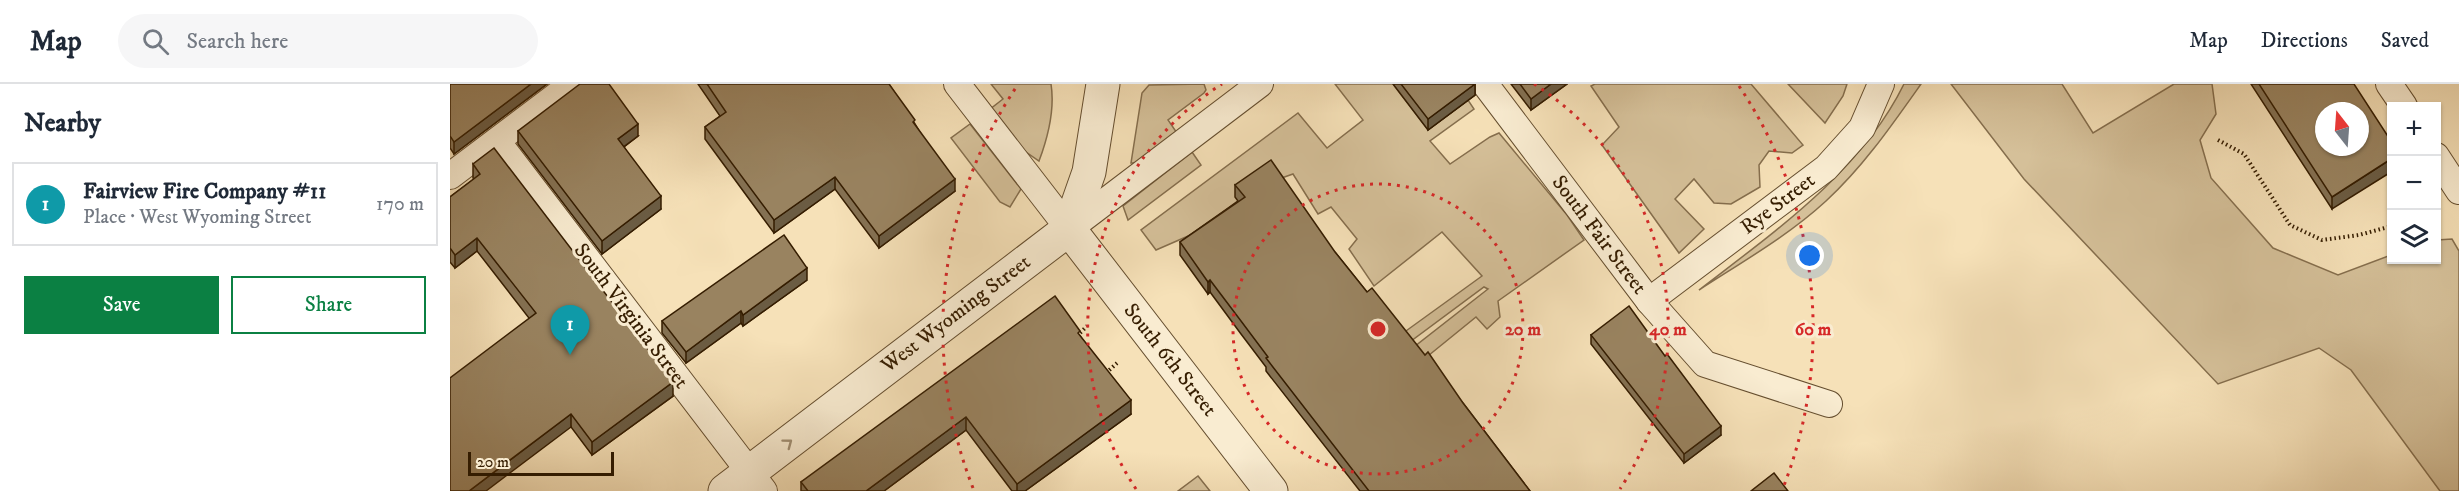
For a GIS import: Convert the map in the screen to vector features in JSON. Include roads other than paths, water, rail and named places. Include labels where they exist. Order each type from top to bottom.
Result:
[{"type":"street","points":[[1069,229],[1089,172],[1098,128],[1103,84]]},
{"type":"street","name":"West Wyoming Street","points":[[747,485],[1069,229]]},
{"type":"street","name":"South 6th Street","points":[[1069,229],[1271,491]]},
{"type":"lane","points":[[450,176],[572,84]]},
{"type":"lane","points":[[957,84],[1069,229],[1188,139],[1250,87]]},
{"type":"lane","name":"South Fair Street","points":[[1485,84],[1649,301],[1705,364],[1829,404]]},
{"type":"lane","name":"Rye Street","points":[[1649,301],[1826,168],[1862,128],[1881,84]]},
{"type":"lane","points":[[2389,84],[2401,102]]},
{"type":"lane","name":"South Virginia Street","points":[[497,141],[747,485]]},
{"type":"lane","points":[[2441,164],[2459,191]]},
{"type":"place","name":"Fairview Fire Company #11","points":[[570,355]]}]
